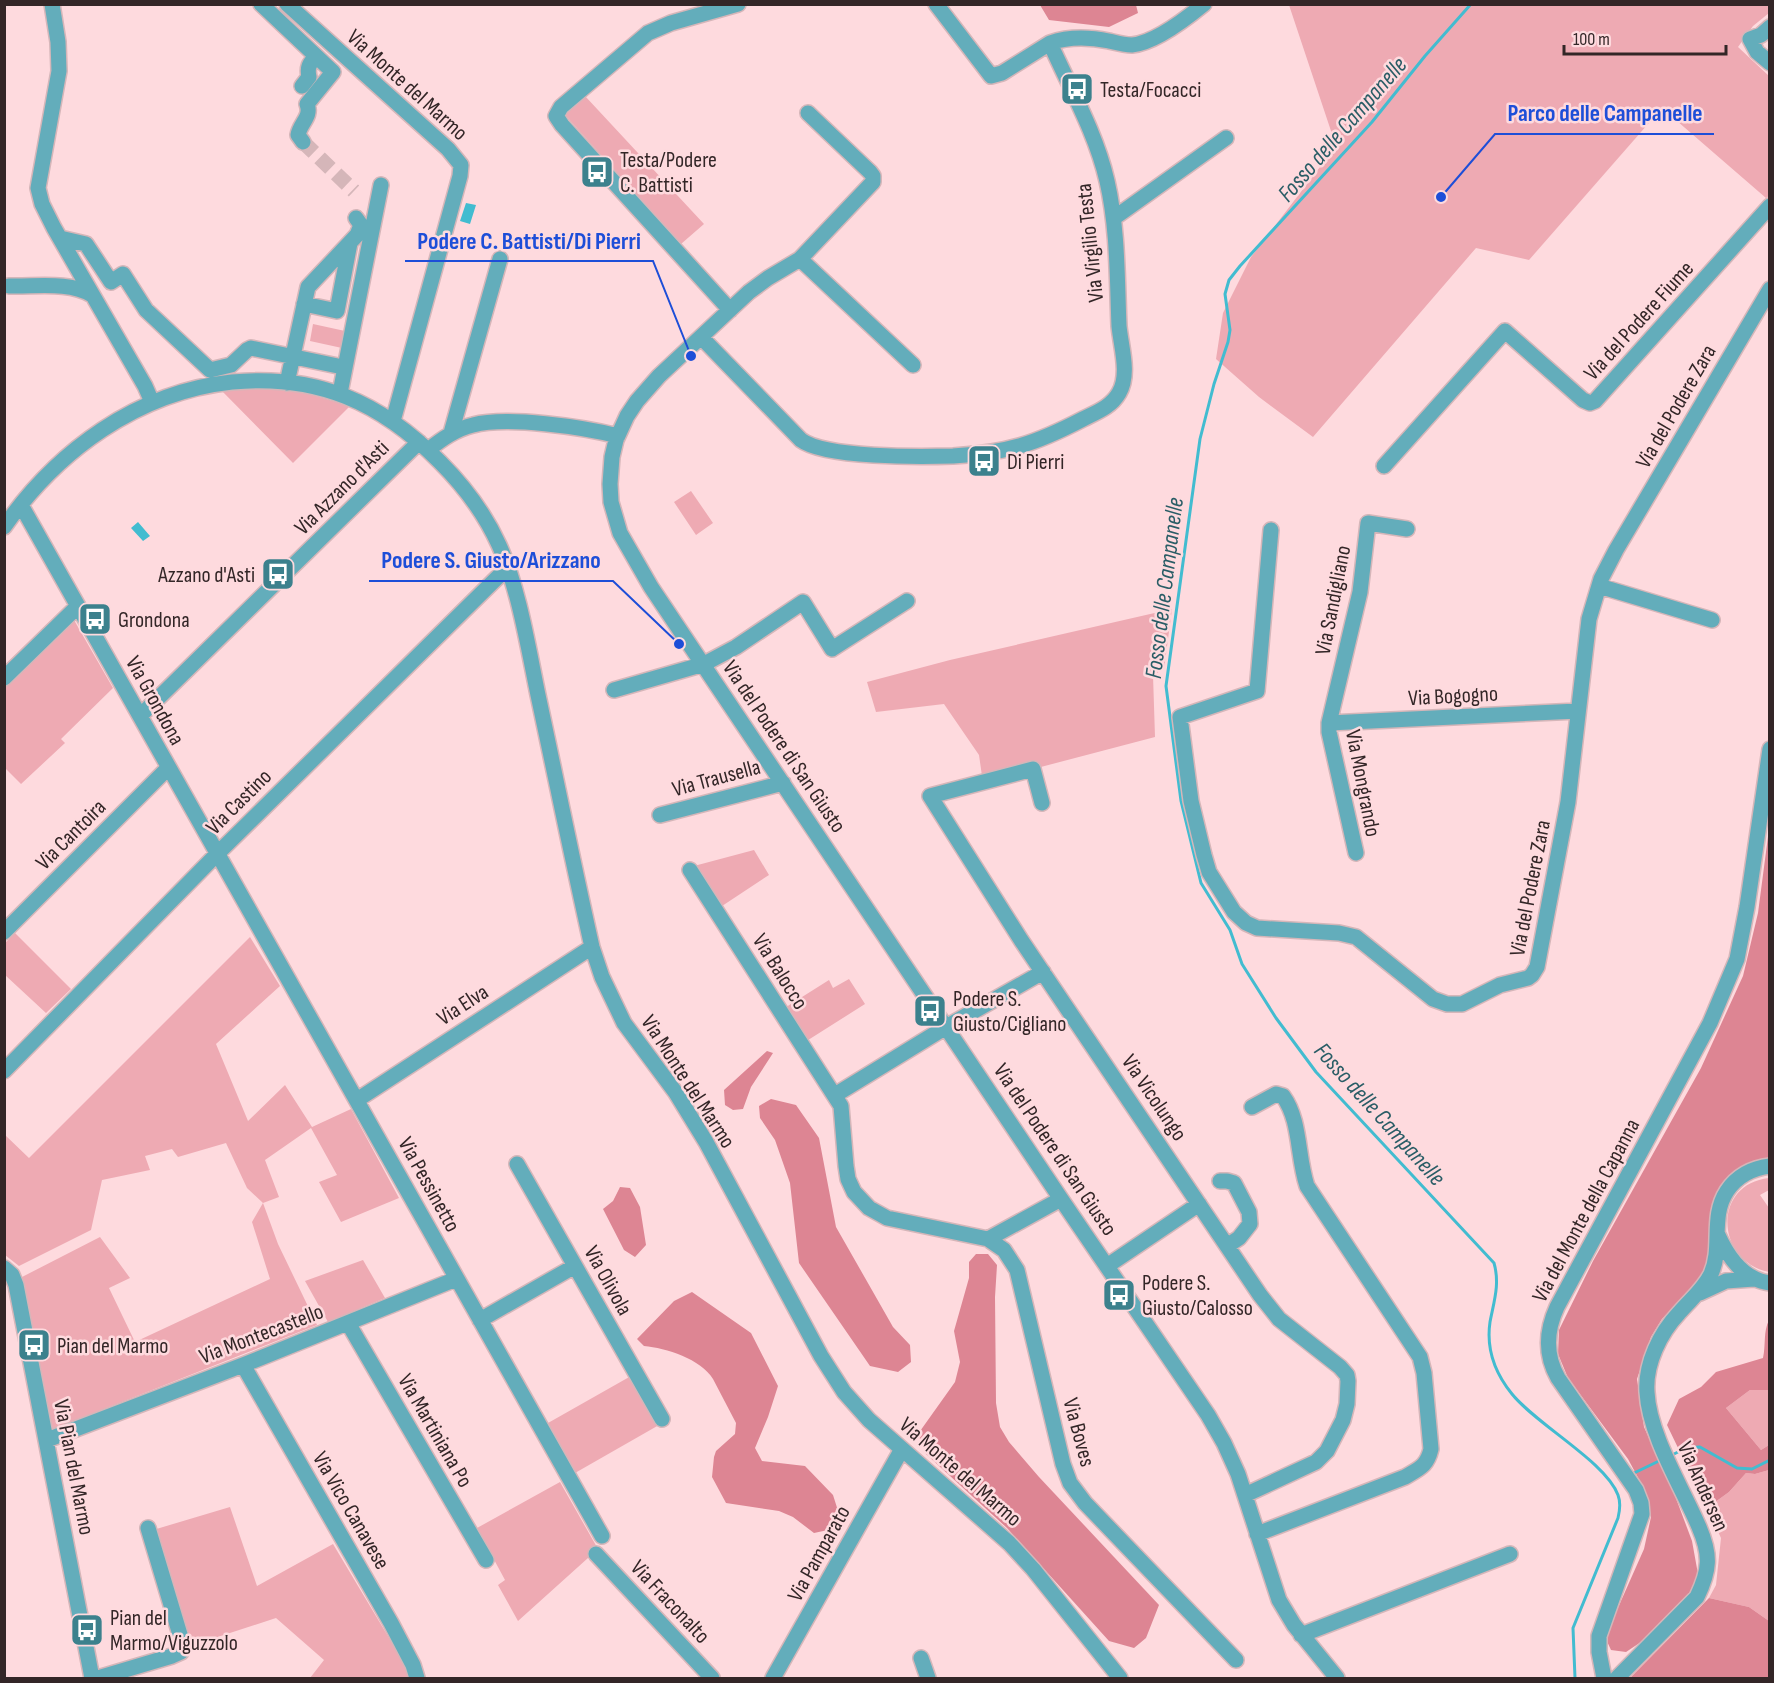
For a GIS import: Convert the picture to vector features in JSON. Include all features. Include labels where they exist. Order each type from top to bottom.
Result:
[{"type":"street","points":[[52,4],[58,42],[59,71],[38,192],[60,238],[152,402]]},
{"type":"street","points":[[261,4],[333,72],[307,104],[308,116],[298,135],[303,142]]},
{"type":"street","name":"Via Monte del Marmo","points":[[287,4],[448,149],[461,165],[393,421]]},
{"type":"street","points":[[730,310],[556,116],[561,107],[648,33],[671,23],[738,4]]},
{"type":"street","points":[[936,4],[991,75],[1002,73],[1050,43],[1066,38],[1127,45],[1139,44],[1151,39],[1204,4]]},
{"type":"street","points":[[1770,27],[1761,35],[1750,39],[1757,52],[1770,63]]},
{"type":"street","name":"Via Virgilio Testa","points":[[701,337],[801,440],[812,447],[831,452],[930,456],[979,454],[1014,449],[1040,440],[1110,405],[1121,390],[1124,368],[1114,218],[1107,181],[1091,132],[1050,43]]},
{"type":"street","points":[[302,86],[309,77],[308,70],[311,61],[316,57]]},
{"type":"street","name":"Via del Podere di San Giusto","points":[[808,113],[870,172],[874,178],[872,183],[800,259],[760,284],[701,337],[640,397],[627,416],[612,457],[610,484],[614,514],[620,533],[651,587],[1215,1427],[1234,1464],[1279,1600],[1301,1635],[1337,1678]]},
{"type":"street","points":[[1114,218],[1226,138]]},
{"type":"street","points":[[340,393],[381,185]]},
{"type":"street","name":"Via del Podere Fiume","points":[[1384,466],[1505,331],[1583,400],[1590,403],[1595,401],[1770,206]]},
{"type":"street","points":[[287,383],[308,287],[360,229],[356,218]]},
{"type":"street","points":[[60,238],[86,244],[111,282],[123,274],[146,310],[210,370],[231,365],[251,348],[338,366]]},
{"type":"street","points":[[304,304],[337,311],[350,242]]},
{"type":"street","points":[[451,433],[500,259]]},
{"type":"street","points":[[800,259],[913,365]]},
{"type":"street","points":[[9,286],[69,287],[92,295]]},
{"type":"street","name":"Via del Podere Zara","points":[[1271,530],[1257,692],[1180,717],[1191,801],[1209,872],[1234,912],[1251,926],[1276,930],[1340,933],[1356,937],[1434,999],[1447,1004],[1462,1004],[1500,985],[1524,980],[1533,975],[1537,967],[1556,874],[1568,802],[1589,619],[1599,586],[1616,550],[1770,289]]},
{"type":"street","name":"Via Monte del Marmo","points":[[4,527],[44,477],[76,449],[112,424],[152,402],[191,389],[218,384],[258,381],[287,383],[340,393],[363,403],[393,421],[424,446],[458,480],[494,534],[508,567],[524,628],[592,947],[602,977],[624,1023],[675,1093],[706,1142],[821,1356],[856,1406],[1013,1547],[1120,1678]]},
{"type":"street","name":"Via Azzano d'Asti","points":[[140,716],[424,446],[474,424],[500,421],[552,425],[618,436]]},
{"type":"street","name":"Via Grondona","points":[[21,505],[217,854]]},
{"type":"street","name":"Via Sandigliano","points":[[1329,723],[1360,592],[1368,523],[1407,529]]},
{"type":"street","name":"Via Castino","points":[[4,1071],[217,854],[508,567]]},
{"type":"street","points":[[1599,586],[1712,620]]},
{"type":"street","points":[[614,690],[704,664],[736,647],[803,602],[830,648],[835,648],[907,601]]},
{"type":"street","points":[[4,678],[78,606]]},
{"type":"street","name":"Via Bogogno","points":[[1329,723],[1578,711]]},
{"type":"street","name":"Via Mongrando","points":[[1329,723],[1329,732],[1356,853]]},
{"type":"street","name":"Via del Monte della Capanna","points":[[1605,1678],[1599,1652],[1599,1636],[1642,1514],[1639,1496],[1558,1378],[1549,1353],[1549,1328],[1557,1307],[1710,1023],[1737,959],[1746,915],[1770,749]]},
{"type":"street","name":"Via Cantoira","points":[[4,932],[168,768]]},
{"type":"street","name":"Via Vicolungo","points":[[1042,803],[1033,769],[930,796],[1043,972],[1227,1246],[1279,1319],[1340,1367],[1348,1381],[1347,1404],[1343,1420],[1323,1457],[1245,1495]]},
{"type":"street","name":"Via Trausella","points":[[660,816],[783,783]]},
{"type":"street","name":"Via Pessinetto","points":[[217,854],[602,1536]]},
{"type":"street","name":"Via Balocco","points":[[690,870],[835,1095],[842,1110],[848,1179],[861,1201],[873,1211],[887,1218],[988,1239]]},
{"type":"street","name":"Via Elva","points":[[357,1100],[592,947]]},
{"type":"street","points":[[835,1095],[946,1027],[1043,972]]},
{"type":"street","points":[[1252,1107],[1276,1094],[1283,1096],[1291,1107],[1300,1167],[1307,1186],[1420,1357],[1425,1373],[1431,1449],[1429,1459],[1424,1465],[1405,1476],[1257,1534]]},
{"type":"street","name":"Via Olivola","points":[[517,1164],[662,1419]]},
{"type":"street","name":"Via Andersen","points":[[1617,1678],[1697,1597],[1707,1569],[1708,1556],[1704,1539],[1666,1455],[1649,1408],[1647,1390],[1649,1371],[1664,1332],[1679,1312],[1698,1294],[1714,1266],[1719,1210],[1729,1188],[1750,1172],[1770,1166]]},
{"type":"street","points":[[1221,1181],[1234,1183],[1249,1212],[1250,1224],[1239,1238],[1227,1246]]},
{"type":"street","points":[[988,1239],[1061,1199]]},
{"type":"street","points":[[1107,1266],[1199,1204]]},
{"type":"street","name":"Via Andersen","points":[[1718,1235],[1734,1262],[1754,1279]]},
{"type":"street","name":"Via Boves","points":[[988,1239],[1004,1250],[1017,1270],[1064,1464],[1076,1493],[1236,1660]]},
{"type":"street","points":[[480,1320],[575,1266]]},
{"type":"street","name":"Via Pian del Marmo","points":[[4,1268],[12,1275],[16,1285],[92,1678]]},
{"type":"street","name":"Via Montecastello","points":[[47,1440],[243,1365],[456,1279]]},
{"type":"street","name":"Via Andersen","points":[[1698,1294],[1726,1281],[1754,1279],[1770,1283]]},
{"type":"street","name":"Via Martiniana Po","points":[[348,1323],[486,1560]]},
{"type":"street","name":"Via Vico Canavese","points":[[243,1365],[391,1623],[413,1665],[417,1678]]},
{"type":"street","name":"Via Pamparato","points":[[773,1678],[902,1449]]},
{"type":"street","points":[[98,1678],[172,1656],[180,1653],[184,1648],[148,1528]]},
{"type":"street","name":"Via Fraconalto","points":[[596,1554],[712,1678]]},
{"type":"street","points":[[1301,1635],[1510,1554]]},
{"type":"street","points":[[921,1658],[928,1678]]},
{"type":"shaded area","points":[[1040,5],[1136,5],[1138,13],[1109,27],[1049,20]]},
{"type":"shaded area","points":[[1289,5],[1769,5],[1769,13],[1753,26],[1738,47],[1769,76],[1770,195],[1766,198],[1662,108],[1529,260],[1476,248],[1313,437],[1259,397],[1216,359],[1223,313],[1251,257],[1336,146]]},
{"type":"shaded area","points":[[585,96],[704,224],[681,244],[565,115]]},
{"type":"shaded area","points":[[313,324],[345,331],[342,348],[310,341]]},
{"type":"shaded area","points":[[240,387],[296,390],[350,406],[293,463],[221,390]]},
{"type":"shaded area","points":[[691,491],[713,523],[696,535],[674,502]]},
{"type":"shaded area","points":[[1172,609],[1164,669],[1153,675],[1155,737],[1037,768],[1034,761],[982,776],[979,755],[944,704],[876,712],[867,682],[950,660]]},
{"type":"shaded area","points":[[74,620],[113,688],[61,739],[65,743],[21,784],[5,768],[4,687],[63,628]]},
{"type":"shaded area","points":[[1769,829],[1769,1159],[1723,1185],[1713,1203],[1709,1260],[1699,1283],[1662,1319],[1651,1337],[1637,1379],[1644,1427],[1674,1493],[1692,1541],[1698,1574],[1690,1592],[1641,1642],[1626,1652],[1611,1650],[1605,1637],[1644,1549],[1651,1517],[1642,1485],[1628,1459],[1568,1378],[1558,1354],[1559,1330],[1593,1261],[1701,1068],[1743,976],[1758,913]]},
{"type":"shaded area","points":[[754,850],[769,875],[719,908],[694,866]]},
{"type":"shaded area","points":[[15,933],[71,989],[46,1013],[5,975],[5,943]]},
{"type":"shaded area","points":[[250,937],[280,986],[216,1044],[248,1121],[285,1085],[312,1127],[351,1109],[399,1198],[341,1222],[319,1182],[337,1175],[311,1128],[265,1160],[279,1197],[263,1203],[247,1188],[226,1143],[178,1157],[172,1149],[145,1156],[150,1170],[102,1180],[91,1230],[19,1266],[5,1255],[4,1134],[29,1158]]},
{"type":"shaded area","points":[[849,979],[865,1004],[805,1042],[783,1009],[829,980],[833,988]]},
{"type":"shaded area","points":[[767,1051],[773,1053],[751,1087],[743,1109],[733,1110],[725,1105],[724,1090]]},
{"type":"shaded area","points":[[771,1099],[796,1105],[819,1138],[836,1227],[893,1327],[910,1345],[911,1362],[898,1372],[870,1366],[799,1263],[790,1183],[775,1140],[760,1118],[759,1106]]},
{"type":"shaded area","points":[[1769,1178],[1769,1190],[1760,1195],[1769,1208],[1769,1272],[1751,1265],[1738,1254],[1730,1239],[1727,1223],[1730,1207],[1737,1194],[1750,1183]]},
{"type":"shaded area","points":[[620,1187],[630,1188],[640,1207],[646,1245],[635,1257],[624,1250],[603,1209],[613,1201]]},
{"type":"shaded area","points":[[263,1203],[278,1244],[317,1325],[51,1430],[22,1277],[100,1237],[130,1278],[109,1288],[135,1342],[270,1279],[252,1222]]},
{"type":"shaded area","points":[[976,1254],[988,1254],[997,1265],[996,1403],[1000,1427],[1009,1442],[1039,1477],[1159,1605],[1146,1638],[1134,1648],[1109,1641],[1007,1528],[926,1454],[918,1434],[955,1382],[960,1362],[954,1331],[969,1278],[969,1262]]},
{"type":"shaded area","points":[[363,1260],[385,1298],[328,1322],[305,1281]]},
{"type":"shaded area","points":[[692,1292],[751,1333],[778,1386],[755,1448],[762,1461],[805,1466],[833,1495],[840,1517],[828,1530],[814,1533],[793,1517],[779,1511],[726,1503],[712,1477],[714,1457],[716,1451],[735,1434],[736,1423],[713,1379],[692,1360],[662,1349],[644,1346],[637,1339],[674,1301]]},
{"type":"shaded area","points":[[1769,1320],[1769,1390],[1750,1390],[1726,1408],[1761,1450],[1769,1445],[1769,1470],[1755,1474],[1746,1473],[1729,1492],[1707,1508],[1667,1425],[1679,1399],[1701,1387],[1716,1372],[1763,1358]]},
{"type":"shaded area","points":[[631,1376],[659,1425],[575,1473],[548,1423]]},
{"type":"shaded area","points":[[1750,1390],[1769,1390],[1769,1445],[1761,1450],[1726,1408]]},
{"type":"shaded area","points":[[1769,1470],[1769,1621],[1749,1607],[1709,1598],[1716,1585],[1721,1538],[1707,1508],[1729,1492],[1746,1473],[1755,1474]]},
{"type":"shaded area","points":[[560,1482],[598,1549],[518,1621],[498,1585],[505,1580],[477,1528]]},
{"type":"shaded area","points":[[230,1507],[257,1586],[333,1544],[411,1678],[310,1678],[324,1660],[276,1618],[190,1646],[153,1530]]},
{"type":"shaded area","points":[[1709,1598],[1749,1607],[1769,1621],[1769,1678],[1630,1678]]},
{"type":"water","points":[[466,203],[476,205],[470,224],[460,221]]},
{"type":"water","points":[[138,522],[150,536],[143,541],[131,528]]},
{"type":"waterway","name":"Fosso delle Campanelle","points":[[1471,4],[1425,56],[1372,122],[1229,280],[1225,294],[1230,330],[1200,439],[1166,686],[1181,801],[1201,883],[1230,930],[1242,964],[1276,1018],[1316,1072],[1494,1263],[1496,1285],[1489,1342],[1493,1360],[1501,1378],[1523,1406],[1600,1470],[1611,1482],[1618,1495],[1620,1501],[1618,1518],[1573,1628],[1575,1678]]},
{"type":"waterway","points":[[1670,1456],[1686,1448],[1700,1447],[1737,1468],[1752,1469],[1770,1460]]},
{"type":"waterway","points":[[1632,1474],[1661,1460]]},
{"type":"tunnel","points":[[303,142],[354,191]]},
{"type":"place","name":"Testa/Focacci","points":[[1077,89]]},
{"type":"place","name":"Testa/Podere C. Battisti","points":[[597,172]]},
{"type":"place","name":"Parco delle Campanelle","points":[[1441,197]]},
{"type":"place","name":"Podere C. Battisti/Di Pierri","points":[[691,356]]},
{"type":"place","name":"Di Pierri","points":[[984,461]]},
{"type":"place","name":"Azzano d'Asti","points":[[278,574]]},
{"type":"place","name":"Grondona","points":[[95,619]]},
{"type":"place","name":"Podere S. Giusto/Arizzano","points":[[679,644]]},
{"type":"place","name":"Podere S. Giusto/Cigliano","points":[[930,1011]]},
{"type":"place","name":"Podere S. Giusto/Calosso","points":[[1119,1295]]},
{"type":"place","name":"Pian del Marmo","points":[[34,1345]]},
{"type":"place","name":"Pian del Marmo/Viguzzolo","points":[[87,1630]]}]
